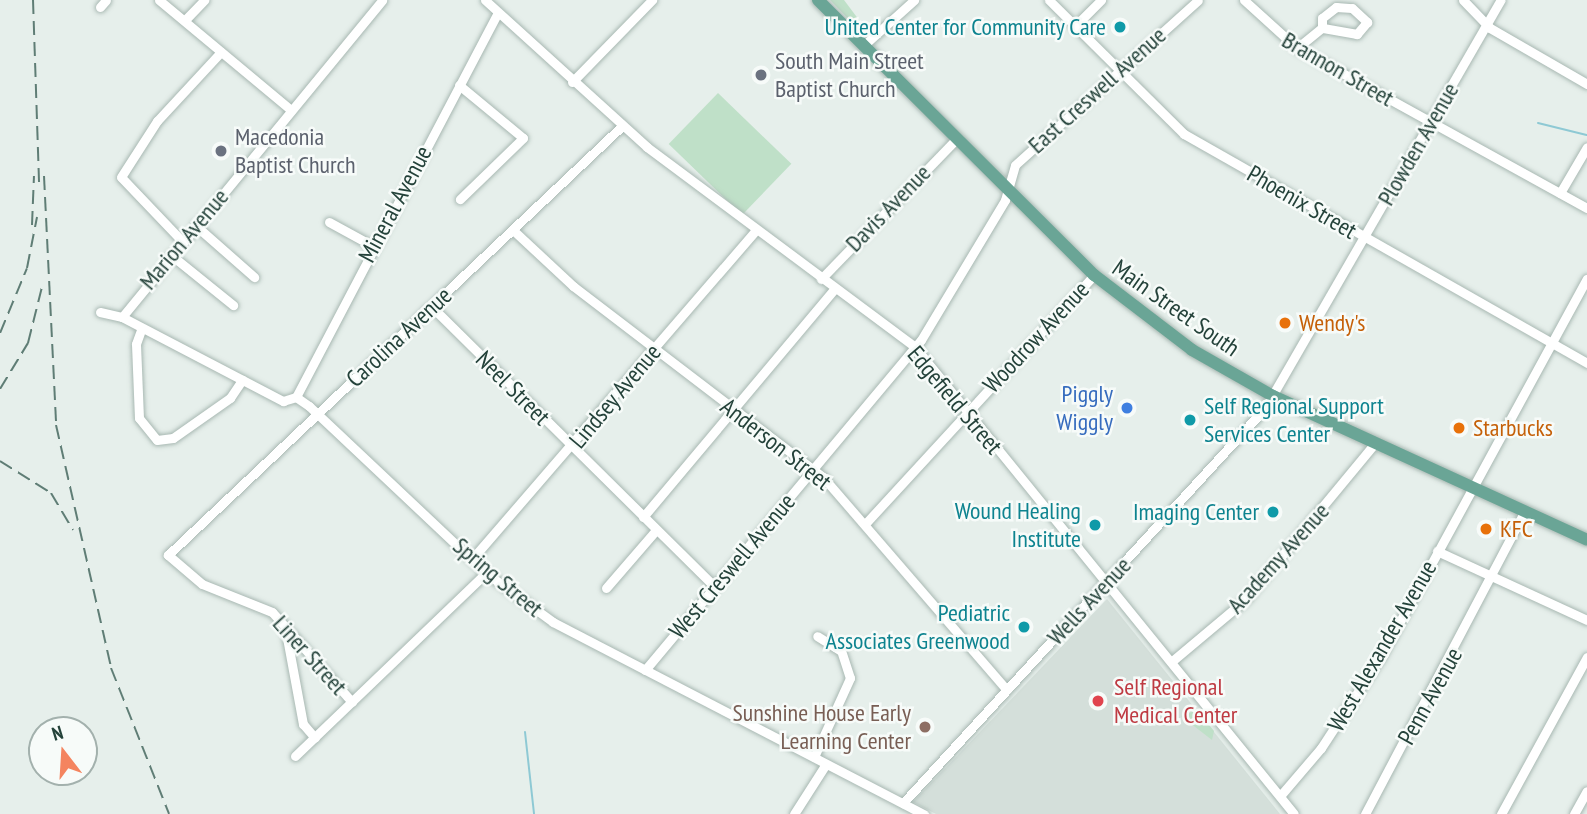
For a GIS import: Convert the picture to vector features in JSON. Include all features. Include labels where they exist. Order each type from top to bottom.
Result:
[{"type":"main road","name":"Main Street South","points":[[818,0],[1094,275],[1192,349],[1273,396],[1587,540]]},
{"type":"street","points":[[159,0],[291,110]]},
{"type":"street","points":[[185,20],[204,0]]},
{"type":"street","name":"Marion Avenue","points":[[122,317],[182,240],[382,0]]},
{"type":"street","name":"Edgefield Street","points":[[485,0],[622,126],[915,348],[1294,814]]},
{"type":"street","points":[[572,82],[652,0]]},
{"type":"street","points":[[863,46],[914,0]]},
{"type":"street","name":"Phoenix Street","points":[[1049,0],[1184,134],[1587,363]]},
{"type":"street","points":[[1075,26],[1101,0]]},
{"type":"street","name":"East Creswell Avenue","points":[[1006,187],[1016,165],[1116,69],[1198,0]]},
{"type":"street","name":"Brannon Street","points":[[1244,0],[1297,48],[1587,208]]},
{"type":"street","points":[[1463,0],[1486,24],[1587,85]]},
{"type":"street","name":"Plowden Avenue","points":[[1273,396],[1500,0]]},
{"type":"street","points":[[1297,48],[1322,28],[1329,11],[1344,5],[1367,22],[1357,34],[1322,28]]},
{"type":"street","name":"Mineral Avenue","points":[[296,397],[373,246],[498,13]]},
{"type":"street","points":[[182,240],[121,181],[158,121],[222,52]]},
{"type":"street","points":[[459,85],[523,138],[460,199]]},
{"type":"street","name":"Carolina Avenue","points":[[174,546],[622,126]]},
{"type":"street","name":"Davis Avenue","points":[[821,279],[957,138]]},
{"type":"street","points":[[1560,193],[1587,147]]},
{"type":"street","name":"West Creswell Avenue","points":[[645,670],[915,348],[1005,200],[1006,187]]},
{"type":"street","points":[[329,222],[373,246]]},
{"type":"street","points":[[195,226],[254,277]]},
{"type":"street","name":"Anderson Street","points":[[513,230],[654,349],[813,469],[865,524],[1007,690]]},
{"type":"street","name":"Lindsey Avenue","points":[[472,559],[572,447],[756,230]]},
{"type":"street","points":[[170,255],[233,305]]},
{"type":"street","name":"Woodrow Avenue","points":[[865,524],[1094,275]]},
{"type":"street","name":"West Alexander Avenue","points":[[1280,796],[1354,698],[1587,279]]},
{"type":"street","points":[[643,517],[834,289]]},
{"type":"street","name":"Neel Street","points":[[432,307],[714,586]]},
{"type":"street","name":"Spring Street","points":[[100,312],[122,317],[141,330],[283,401],[296,397],[317,412],[486,573],[553,622],[924,814]]},
{"type":"street","points":[[141,330],[136,344],[139,418],[157,440],[173,438],[230,398],[242,380]]},
{"type":"street","name":"Wells Avenue","points":[[903,803],[1273,396]]},
{"type":"street","name":"Academy Avenue","points":[[1171,662],[1246,599],[1374,444]]},
{"type":"street","name":"Penn Avenue","points":[[1365,814],[1495,577],[1524,513]]},
{"type":"street","points":[[606,588],[656,530]]},
{"type":"street","name":"Liner Street","points":[[174,546],[168,559],[181,572],[264,606],[352,702]]},
{"type":"street","points":[[1437,551],[1587,620]]},
{"type":"street","points":[[295,757],[486,573]]},
{"type":"street","points":[[285,626],[303,724],[315,738]]},
{"type":"street","points":[[814,757],[850,678],[841,652],[817,636]]},
{"type":"street","points":[[1501,814],[1587,657]]},
{"type":"street","points":[[794,814],[826,764]]},
{"type":"street","points":[[1574,814],[1586,795]]},
{"type":"shaded area","name":"Self Regional Medical Center","points":[[1107,599],[1280,814],[936,814],[913,802]]},
{"type":"green space","points":[[830,0],[844,0],[868,32],[863,34]]},
{"type":"green space","points":[[718,93],[791,164],[742,215],[669,144]]},
{"type":"green space","points":[[1197,710],[1214,731],[1212,740],[1181,716]]},
{"type":"waterway","points":[[1538,123],[1587,135]]},
{"type":"waterway","points":[[525,732],[534,814]]},
{"type":"railway","points":[[33,0],[39,185]]},
{"type":"railway","points":[[32,225],[34,176]]},
{"type":"railway","points":[[44,176],[56,425],[111,668],[169,814]]},
{"type":"railway","points":[[0,333],[27,268],[37,217]]},
{"type":"railway","points":[[0,389],[28,343],[42,287]]},
{"type":"railway","points":[[0,461],[51,493],[73,530]]},
{"type":"place","name":"United Center for Community Care","points":[[1120,27]]},
{"type":"place","name":"South Main Street Baptist Church","points":[[761,75]]},
{"type":"place","name":"Macedonia Baptist Church","points":[[221,151]]},
{"type":"place","name":"Wendy's","points":[[1285,323]]},
{"type":"place","name":"Piggly Wiggly","points":[[1127,408]]},
{"type":"place","name":"Self Regional Support Services Center","points":[[1190,420]]},
{"type":"place","name":"Starbucks","points":[[1459,428]]},
{"type":"place","name":"Imaging Center","points":[[1273,512]]},
{"type":"place","name":"Wound Healing Institute","points":[[1095,525]]},
{"type":"place","name":"KFC","points":[[1486,529]]},
{"type":"place","name":"Pediatric Associates Greenwood","points":[[1024,627]]},
{"type":"place","name":"Self Regional Medical Center","points":[[1098,701]]},
{"type":"place","name":"Sunshine House Early Learning Center","points":[[925,727]]}]
